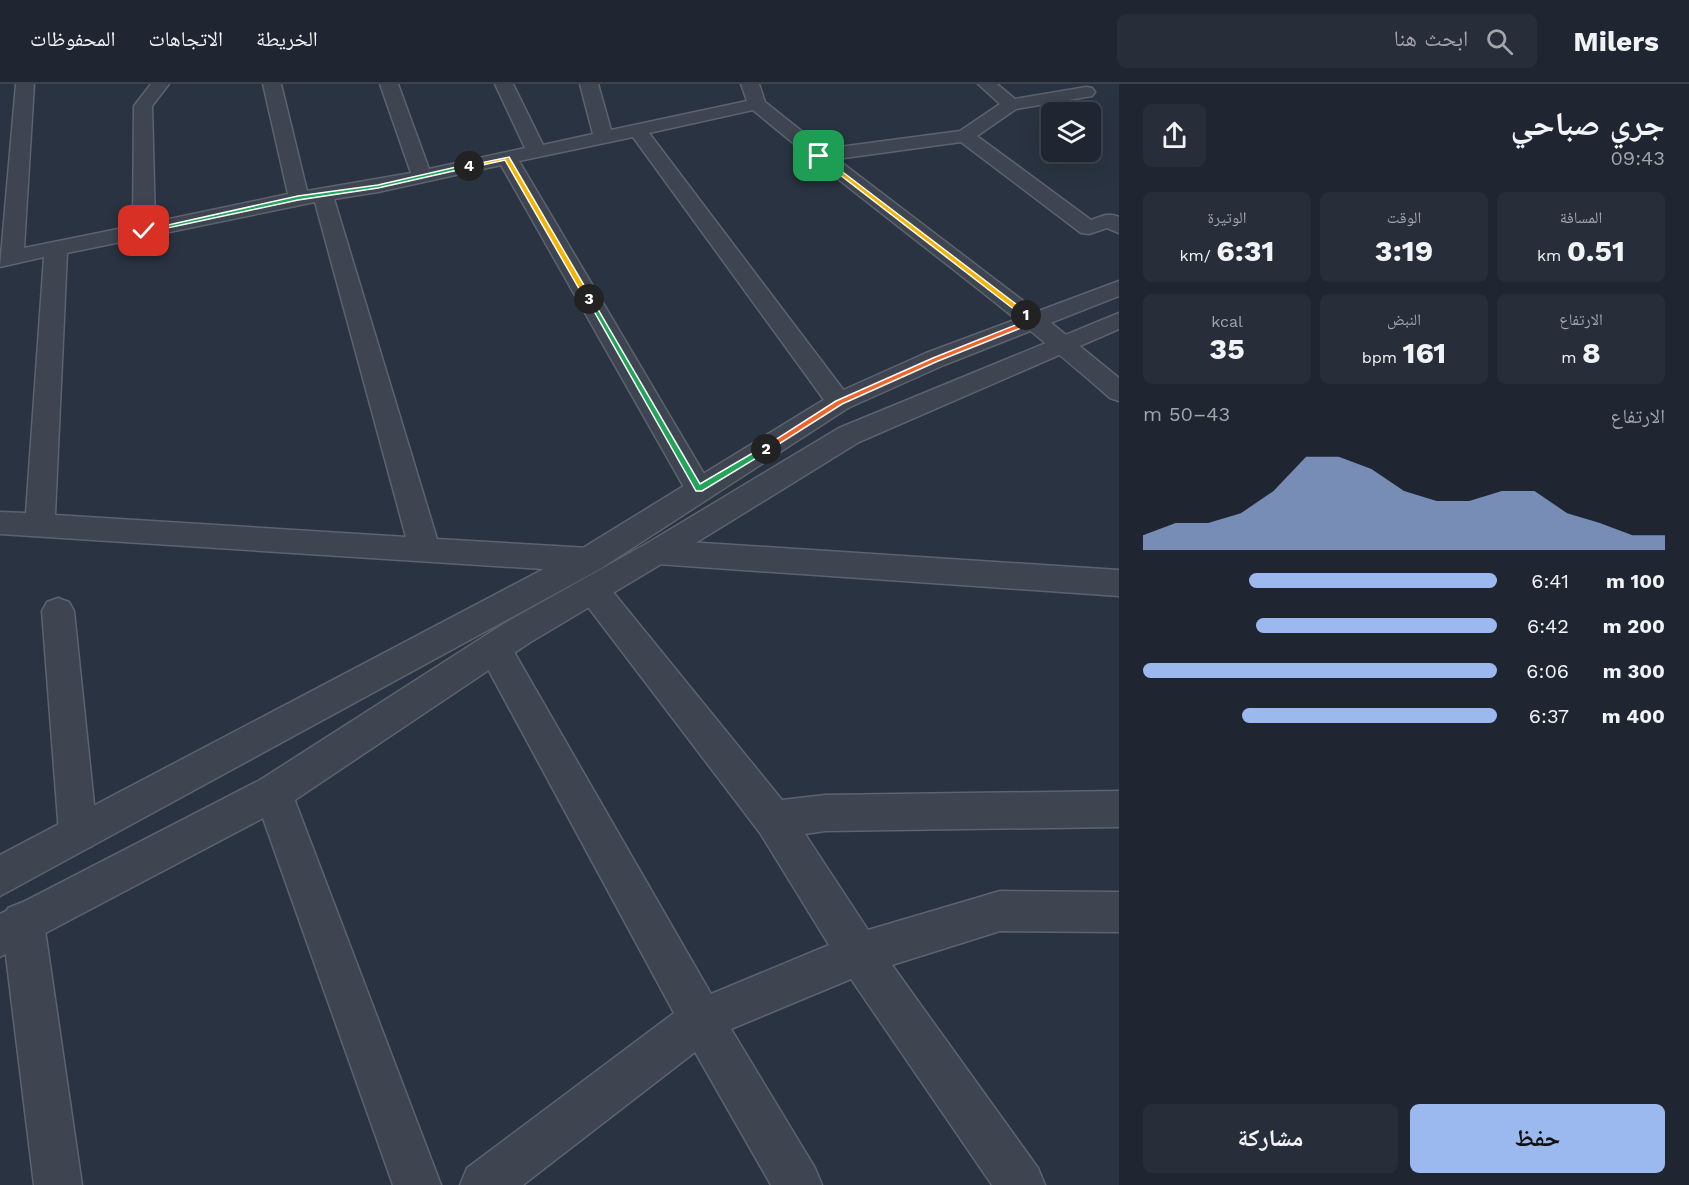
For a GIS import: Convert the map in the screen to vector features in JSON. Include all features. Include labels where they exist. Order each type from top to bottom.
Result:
[{"type":"street","points":[[25,84],[6,259],[311,196],[378,186],[757,104]]},
{"type":"street","points":[[144,231],[143,106],[160,84]]},
{"type":"street","points":[[272,84],[311,196],[425,550]]},
{"type":"street","points":[[389,84],[422,176]]},
{"type":"street","points":[[504,84],[536,151]]},
{"type":"street","points":[[589,84],[604,138]]},
{"type":"street","points":[[750,84],[757,104],[819,156],[1064,343],[1119,392]]},
{"type":"street","points":[[987,84],[1011,105]]},
{"type":"street","points":[[819,156],[965,136],[1011,105],[1086,92]]},
{"type":"street","points":[[638,131],[839,402]]},
{"type":"street","points":[[965,136],[1089,228],[1109,220],[1119,227]]},
{"type":"street","points":[[507,158],[699,489]]},
{"type":"street","points":[[40,526],[56,248]]},
{"type":"street","points":[[58,1185],[12,930],[273,793],[517,633],[699,489],[839,402],[935,359],[1119,288]]},
{"type":"street","points":[[0,876],[78,832],[591,575],[657,552],[849,435],[1119,320]]},
{"type":"street","points":[[0,523],[425,550],[591,575],[774,820],[859,954],[1021,1185]]},
{"type":"street","points":[[657,552],[1119,583]]},
{"type":"street","points":[[58,611],[78,832]]},
{"type":"street","points":[[494,648],[701,1020],[798,1185]]},
{"type":"street","points":[[273,793],[417,1185]]},
{"type":"street","points":[[774,820],[825,813],[1119,809]]},
{"type":"street","points":[[484,1185],[701,1020],[859,954],[1000,911],[1119,912]]},
{"type":"route","points":[[144,231],[298,198],[378,186],[507,158],[699,489],[839,402],[935,359],[1033,321],[819,156]]}]
